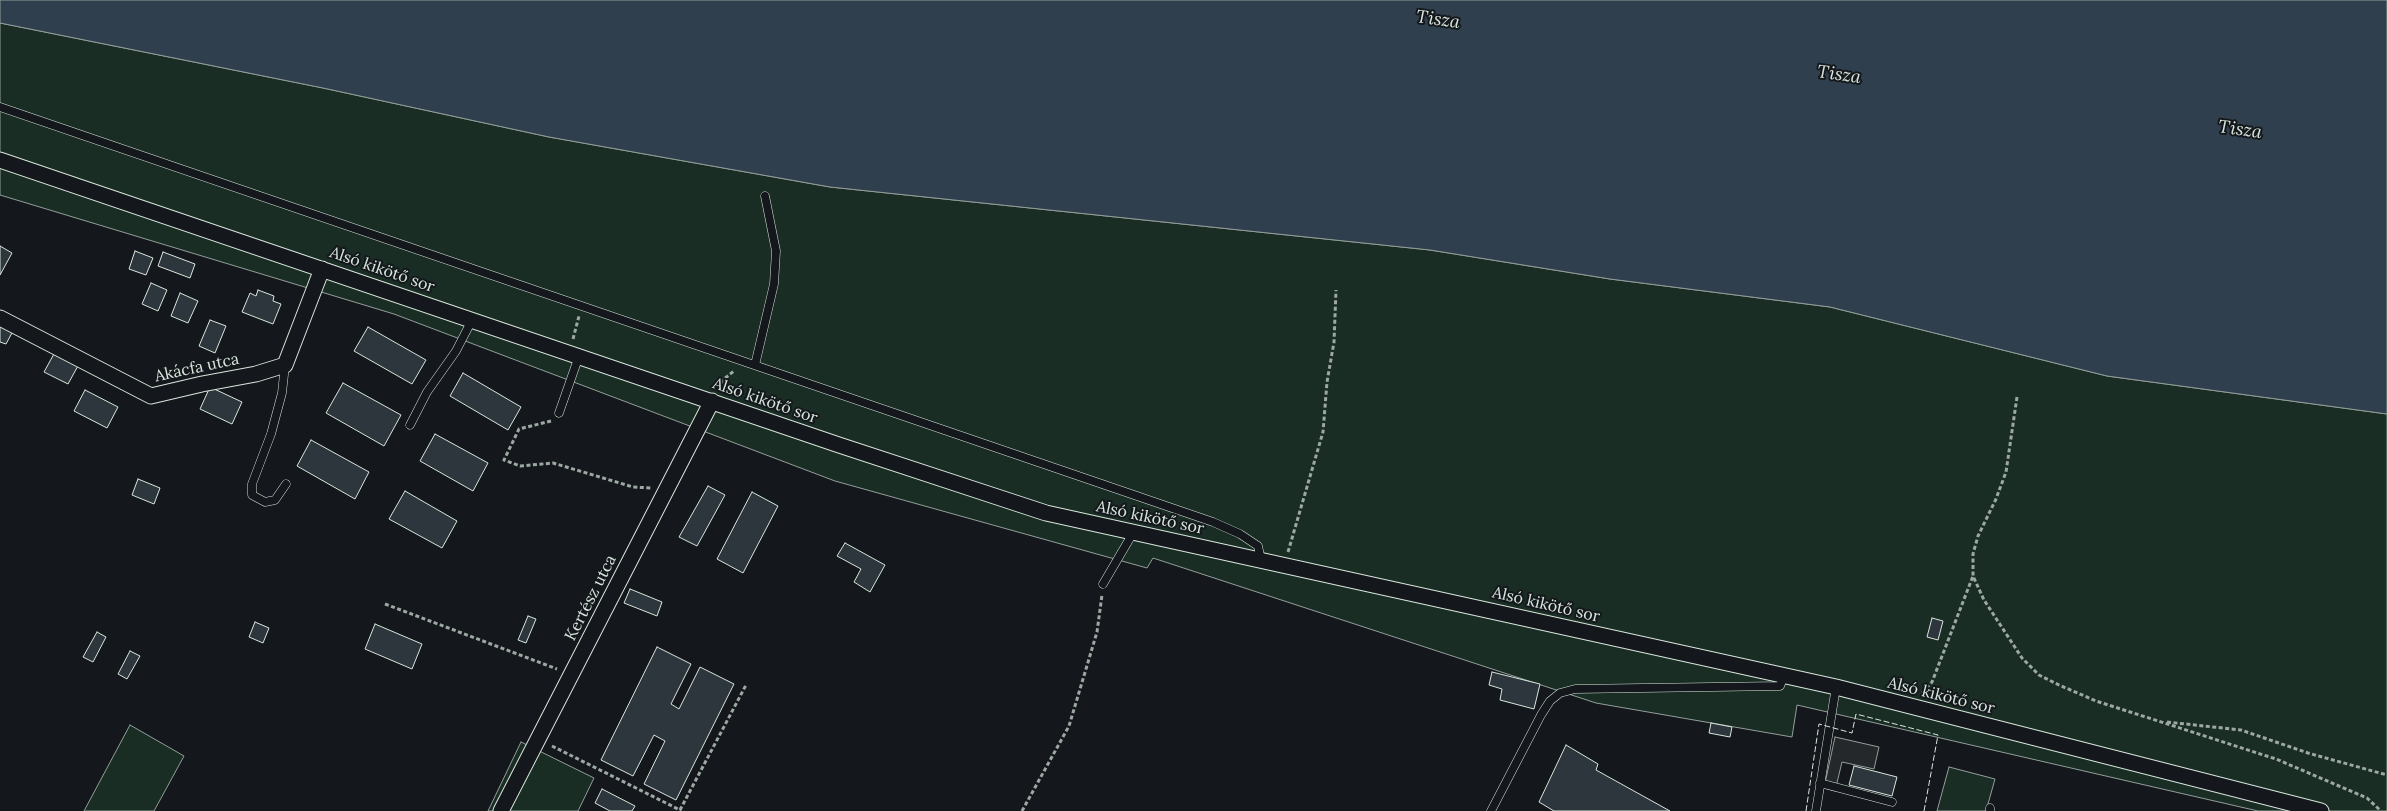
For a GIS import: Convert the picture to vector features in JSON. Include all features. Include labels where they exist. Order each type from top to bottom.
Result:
[{"type":"street","name":"Alsó kikötő sor","points":[[0,160],[1046,512],[1133,533],[1836,687],[2322,811]]},
{"type":"street","points":[[286,365],[322,269]]},
{"type":"street","name":"Akácfa utca","points":[[0,318],[151,396],[256,374],[286,365]]},
{"type":"street","name":"Kertész utca","points":[[501,811],[712,400]]},
{"type":"lane","points":[[0,107],[1213,522],[1240,534],[1258,546],[1261,560]]},
{"type":"lane","points":[[755,365],[774,284],[776,250],[764,196]]},
{"type":"lane","points":[[410,425],[427,392],[456,351],[472,320]]},
{"type":"lane","points":[[559,412],[575,355]]},
{"type":"lane","points":[[286,365],[282,393],[252,484],[252,495],[265,502],[275,500],[286,484]]},
{"type":"lane","points":[[1103,584],[1133,533]]},
{"type":"lane","points":[[1490,811],[1541,716],[1550,701],[1560,693],[1575,689],[1780,686],[1784,676]]},
{"type":"lane","points":[[1816,811],[1836,687]]},
{"type":"lane","points":[[1820,782],[1892,802]]},
{"type":"path","points":[[1284,565],[1323,432],[1327,382],[1334,342],[1336,290]]},
{"type":"path","points":[[575,355],[581,306]]},
{"type":"path","points":[[712,400],[723,380],[746,362]]},
{"type":"path","points":[[1909,706],[1932,682],[1973,576],[1973,554],[1978,536],[1996,499],[2006,472],[2018,397]]},
{"type":"path","points":[[559,412],[548,423],[530,424],[519,429],[504,460],[520,466],[554,463],[633,487],[666,489]]},
{"type":"path","points":[[1973,576],[1984,600],[2016,649],[2039,675],[2096,701],[2276,759],[2367,798],[2381,811]]},
{"type":"path","points":[[1022,811],[1069,726],[1097,632],[1103,584]]},
{"type":"path","points":[[385,604],[571,675]]},
{"type":"path","points":[[538,739],[680,810],[746,685]]},
{"type":"path","points":[[2159,721],[2241,730],[2308,753],[2387,775]]},
{"type":"green space","points":[[0,23],[323,88],[549,137],[830,187],[1430,250],[1610,279],[1830,307],[2107,376],[2387,414],[2387,811],[2258,811],[1797,705],[1792,737],[1596,703],[1153,558],[1147,568],[835,481],[394,314],[0,195]]},
{"type":"green space","points":[[130,725],[184,756],[154,811],[84,811]]},
{"type":"green space","points":[[521,742],[594,778],[578,811],[488,811]]},
{"type":"green space","points":[[1949,767],[1995,779],[1986,811],[1937,811]]},
{"type":"shaded area","points":[[1835,737],[1879,747],[1874,769],[1842,762],[1835,791],[1824,788]]},
{"type":"water","name":"Tisza","points":[[0,0],[2387,0],[2387,414],[2107,376],[1830,307],[1610,279],[1430,250],[830,187],[549,137],[323,88],[0,23]]},
{"type":"building","points":[[0,246],[12,253],[0,275]]},
{"type":"building","points":[[135,251],[153,258],[146,275],[129,269]]},
{"type":"building","points":[[163,252],[195,264],[190,278],[158,266]]},
{"type":"building","points":[[151,283],[167,290],[158,311],[142,304]]},
{"type":"building","points":[[258,290],[274,296],[273,301],[281,304],[273,324],[242,312],[250,293],[256,296]]},
{"type":"building","points":[[180,293],[198,301],[188,323],[171,316]]},
{"type":"building","points":[[210,320],[226,326],[215,353],[199,346]]},
{"type":"building","points":[[0,324],[13,331],[6,344],[0,342]]},
{"type":"building","points":[[368,327],[426,360],[412,384],[354,351]]},
{"type":"building","points":[[55,352],[79,364],[68,384],[44,372]]},
{"type":"building","points":[[463,373],[521,407],[508,430],[450,396]]},
{"type":"building","points":[[343,383],[401,415],[384,446],[326,413]]},
{"type":"building","points":[[210,387],[242,402],[232,424],[200,409]]},
{"type":"building","points":[[85,390],[118,407],[107,428],[74,411]]},
{"type":"building","points":[[435,434],[488,463],[473,491],[420,461]]},
{"type":"building","points":[[311,440],[369,472],[355,499],[297,466]]},
{"type":"building","points":[[138,479],[160,488],[154,504],[132,495]]},
{"type":"building","points":[[708,486],[725,495],[697,546],[679,537]]},
{"type":"building","points":[[405,491],[457,521],[442,548],[389,519]]},
{"type":"building","points":[[752,492],[778,506],[743,573],[717,559]]},
{"type":"building","points":[[845,543],[885,565],[870,592],[854,582],[861,569],[837,556]]},
{"type":"building","points":[[630,589],[662,602],[657,616],[624,603]]},
{"type":"building","points":[[528,616],[536,619],[526,643],[518,640]]},
{"type":"building","points":[[1932,618],[1943,621],[1938,640],[1927,637]]},
{"type":"building","points":[[255,622],[269,628],[263,643],[249,637]]},
{"type":"building","points":[[375,624],[422,644],[412,669],[365,649]]},
{"type":"building","points":[[97,632],[106,637],[93,662],[83,657]]},
{"type":"building","points":[[657,647],[691,664],[671,704],[679,709],[700,667],[734,684],[676,800],[644,784],[665,741],[654,735],[633,776],[601,760]]},
{"type":"building","points":[[130,651],[140,656],[127,679],[118,674]]},
{"type":"building","points":[[1492,672],[1540,684],[1534,709],[1500,700],[1502,689],[1489,685]]},
{"type":"building","points":[[1711,723],[1732,727],[1730,737],[1709,733]]},
{"type":"building","points":[[1566,745],[1598,764],[1596,770],[1670,811],[1554,811],[1539,802]]},
{"type":"building","points":[[1854,766],[1897,777],[1892,796],[1849,785]]},
{"type":"building","points":[[602,789],[635,806],[632,811],[610,811],[595,803]]},
{"type":"fence","points":[[1806,811],[1819,724],[1852,733],[1856,714],[1938,735],[1924,811]]}]
